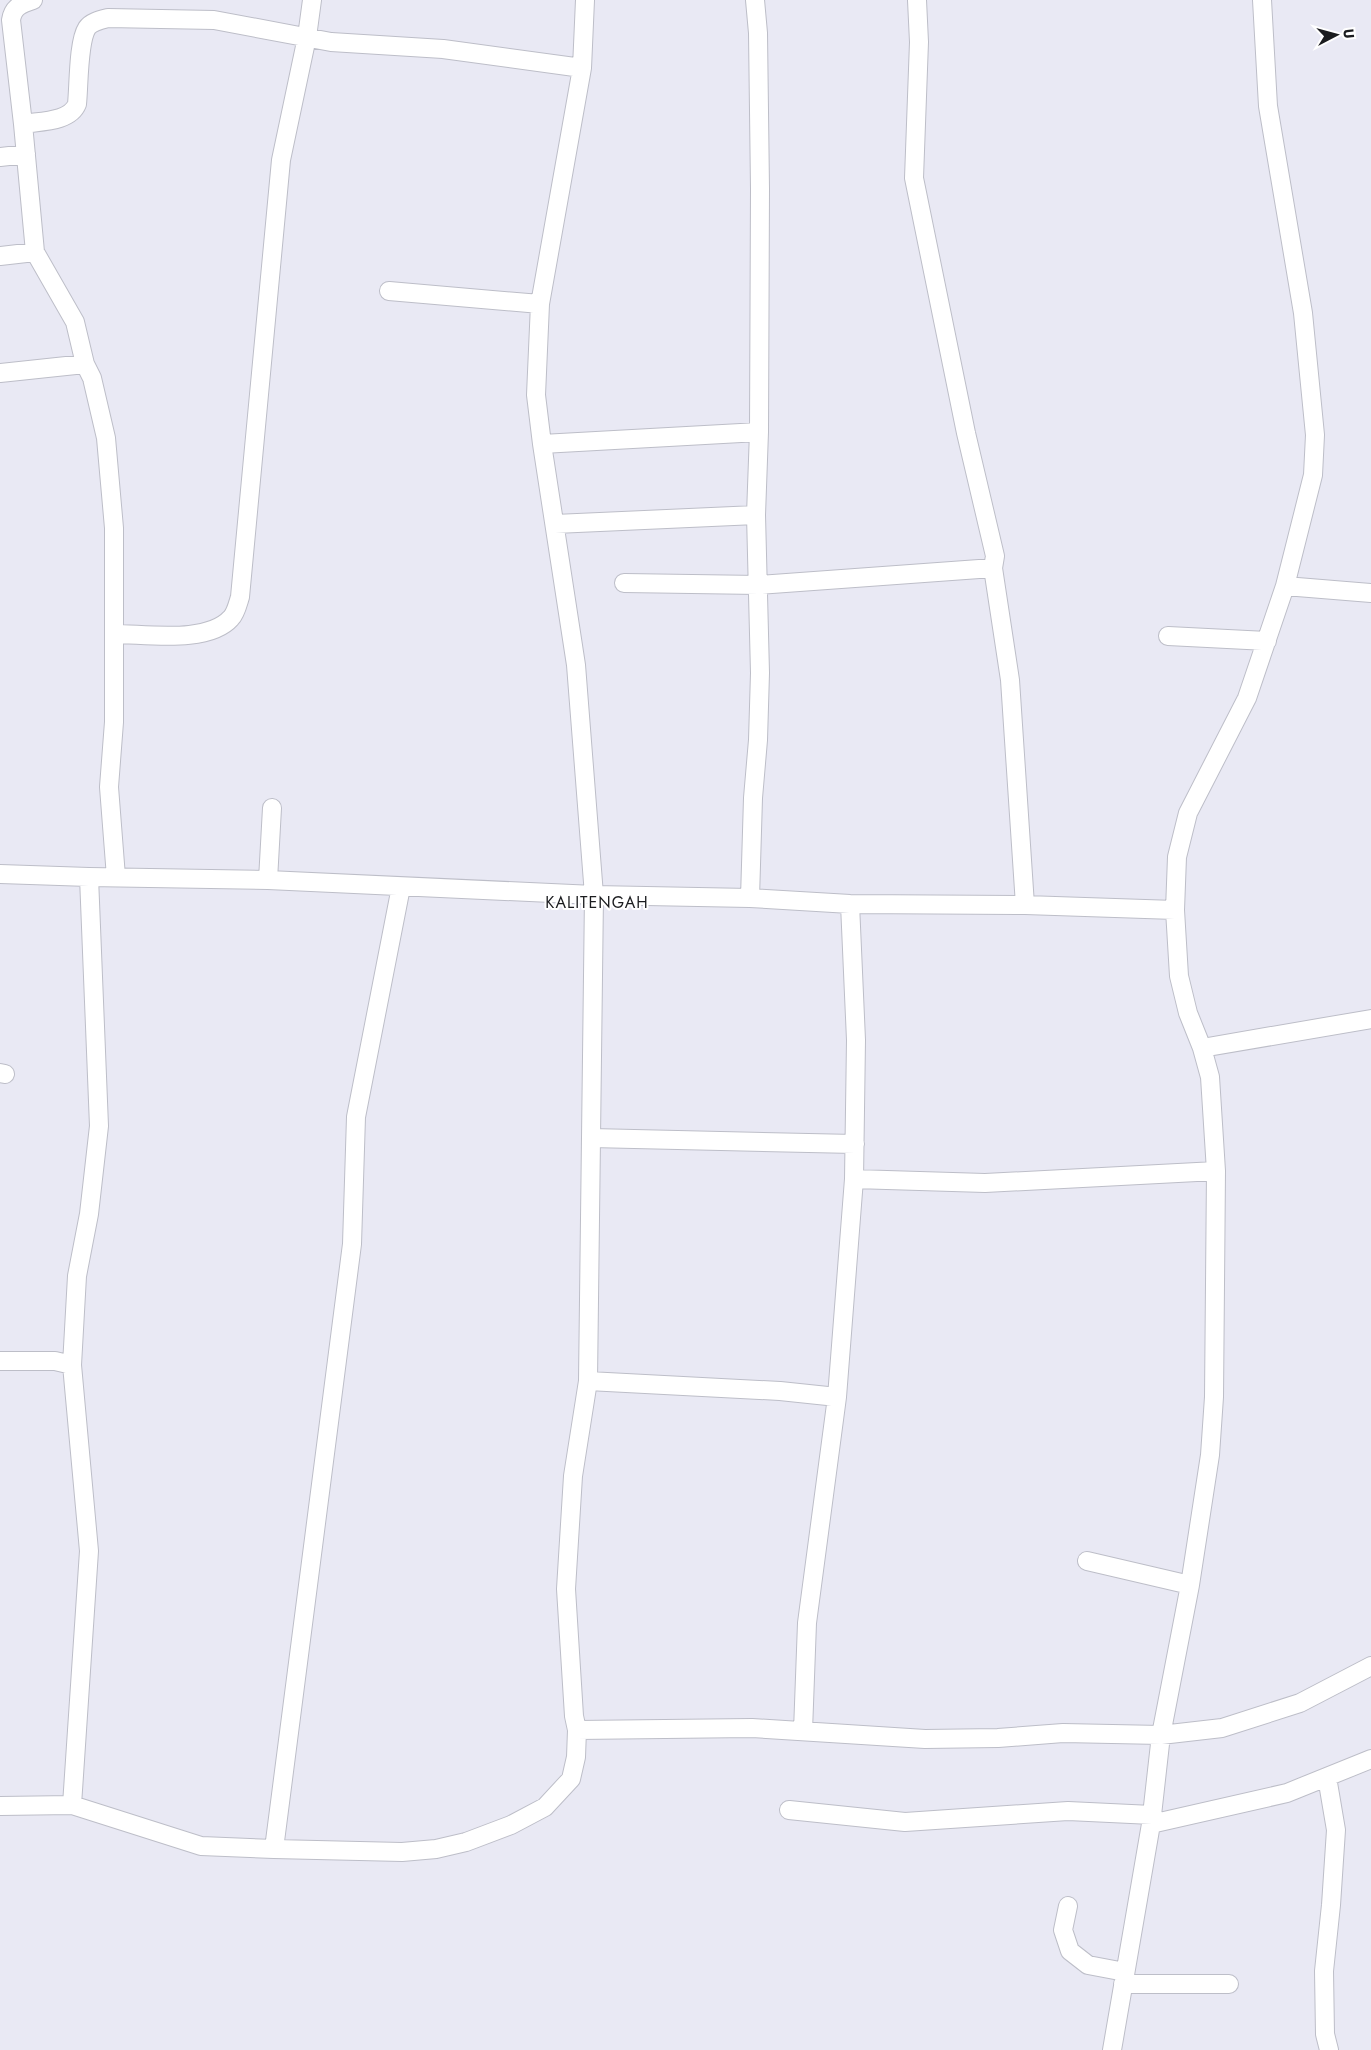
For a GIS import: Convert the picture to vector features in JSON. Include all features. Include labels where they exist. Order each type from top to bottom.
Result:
[{"type":"street","points":[[33,0],[12,11],[11,20],[26,154],[34,252],[75,322],[85,364],[92,378],[106,438],[114,528],[114,722],[109,788],[116,877]]},
{"type":"street","points":[[114,634],[197,635],[219,629],[233,617],[240,596],[281,160],[307,37],[312,0]]},
{"type":"street","points":[[0,1806],[72,1805],[201,1846],[402,1852],[466,1842],[511,1824],[546,1807],[571,1780],[576,1757],[577,1730],[574,1716],[566,1589],[573,1476],[588,1381],[594,895],[576,665],[536,395],[540,304],[582,68],[585,0]]},
{"type":"street","points":[[750,898],[760,673],[756,514],[759,432],[760,189],[758,33],[755,0]]},
{"type":"street","points":[[917,0],[919,42],[914,178],[966,433],[994,556],[993,568],[1010,680],[1026,905]]},
{"type":"street","points":[[1112,2050],[1151,1819],[1161,1735],[1190,1585],[1210,1455],[1214,1397],[1216,1171],[1210,1077],[1202,1048],[1188,1013],[1179,976],[1175,910],[1177,857],[1188,814],[1247,698],[1285,586],[1313,476],[1316,435],[1303,312],[1268,106],[1262,0]]},
{"type":"street","points":[[23,124],[65,116],[75,110],[82,38],[88,27],[96,21],[108,18],[214,20],[330,42],[443,49],[582,68]]},
{"type":"street","points":[[0,157],[26,154]]},
{"type":"street","points":[[0,256],[34,252]]},
{"type":"street","points":[[389,291],[540,304]]},
{"type":"street","points":[[0,373],[85,364]]},
{"type":"street","points":[[542,444],[759,432]]},
{"type":"street","points":[[554,524],[756,514]]},
{"type":"street","points":[[624,583],[759,585],[993,568]]},
{"type":"street","points":[[1285,586],[1371,593]]},
{"type":"street","points":[[1168,636],[1267,640]]},
{"type":"street","points":[[268,880],[272,808]]},
{"type":"street","points":[[0,874],[268,880],[594,895],[750,898],[850,904],[1026,905],[1175,910]]},
{"type":"street","points":[[72,1805],[89,1551],[72,1365],[78,1276],[90,1214],[99,1126],[89,877]]},
{"type":"street","points":[[274,1849],[352,1244],[356,1116],[401,887]]},
{"type":"street","points":[[803,1731],[807,1623],[837,1397],[854,1179],[856,1040],[850,904]]},
{"type":"street","points":[[1202,1048],[1371,1019]]},
{"type":"street","points":[[591,1138],[855,1144]]},
{"type":"street","points":[[854,1179],[985,1183],[1216,1171]]},
{"type":"street","points":[[0,1361],[55,1361],[72,1365]]},
{"type":"street","points":[[588,1381],[780,1391],[837,1397]]},
{"type":"street","points":[[1087,1561],[1190,1585]]},
{"type":"street","points":[[577,1730],[752,1728],[925,1739],[998,1738],[1063,1733],[1161,1735],[1222,1728],[1300,1703],[1371,1666]]},
{"type":"street","points":[[790,1810],[905,1822],[1068,1811],[1151,1819],[1287,1793],[1371,1759]]},
{"type":"street","points":[[1327,1777],[1336,1830],[1324,1971],[1325,2034],[1329,2050]]},
{"type":"street","points":[[1068,1906],[1063,1930],[1070,1951],[1088,1966],[1124,1978],[1229,1984]]},
{"type":"district","name":"KALITENGAH","points":[[597,902]]}]
